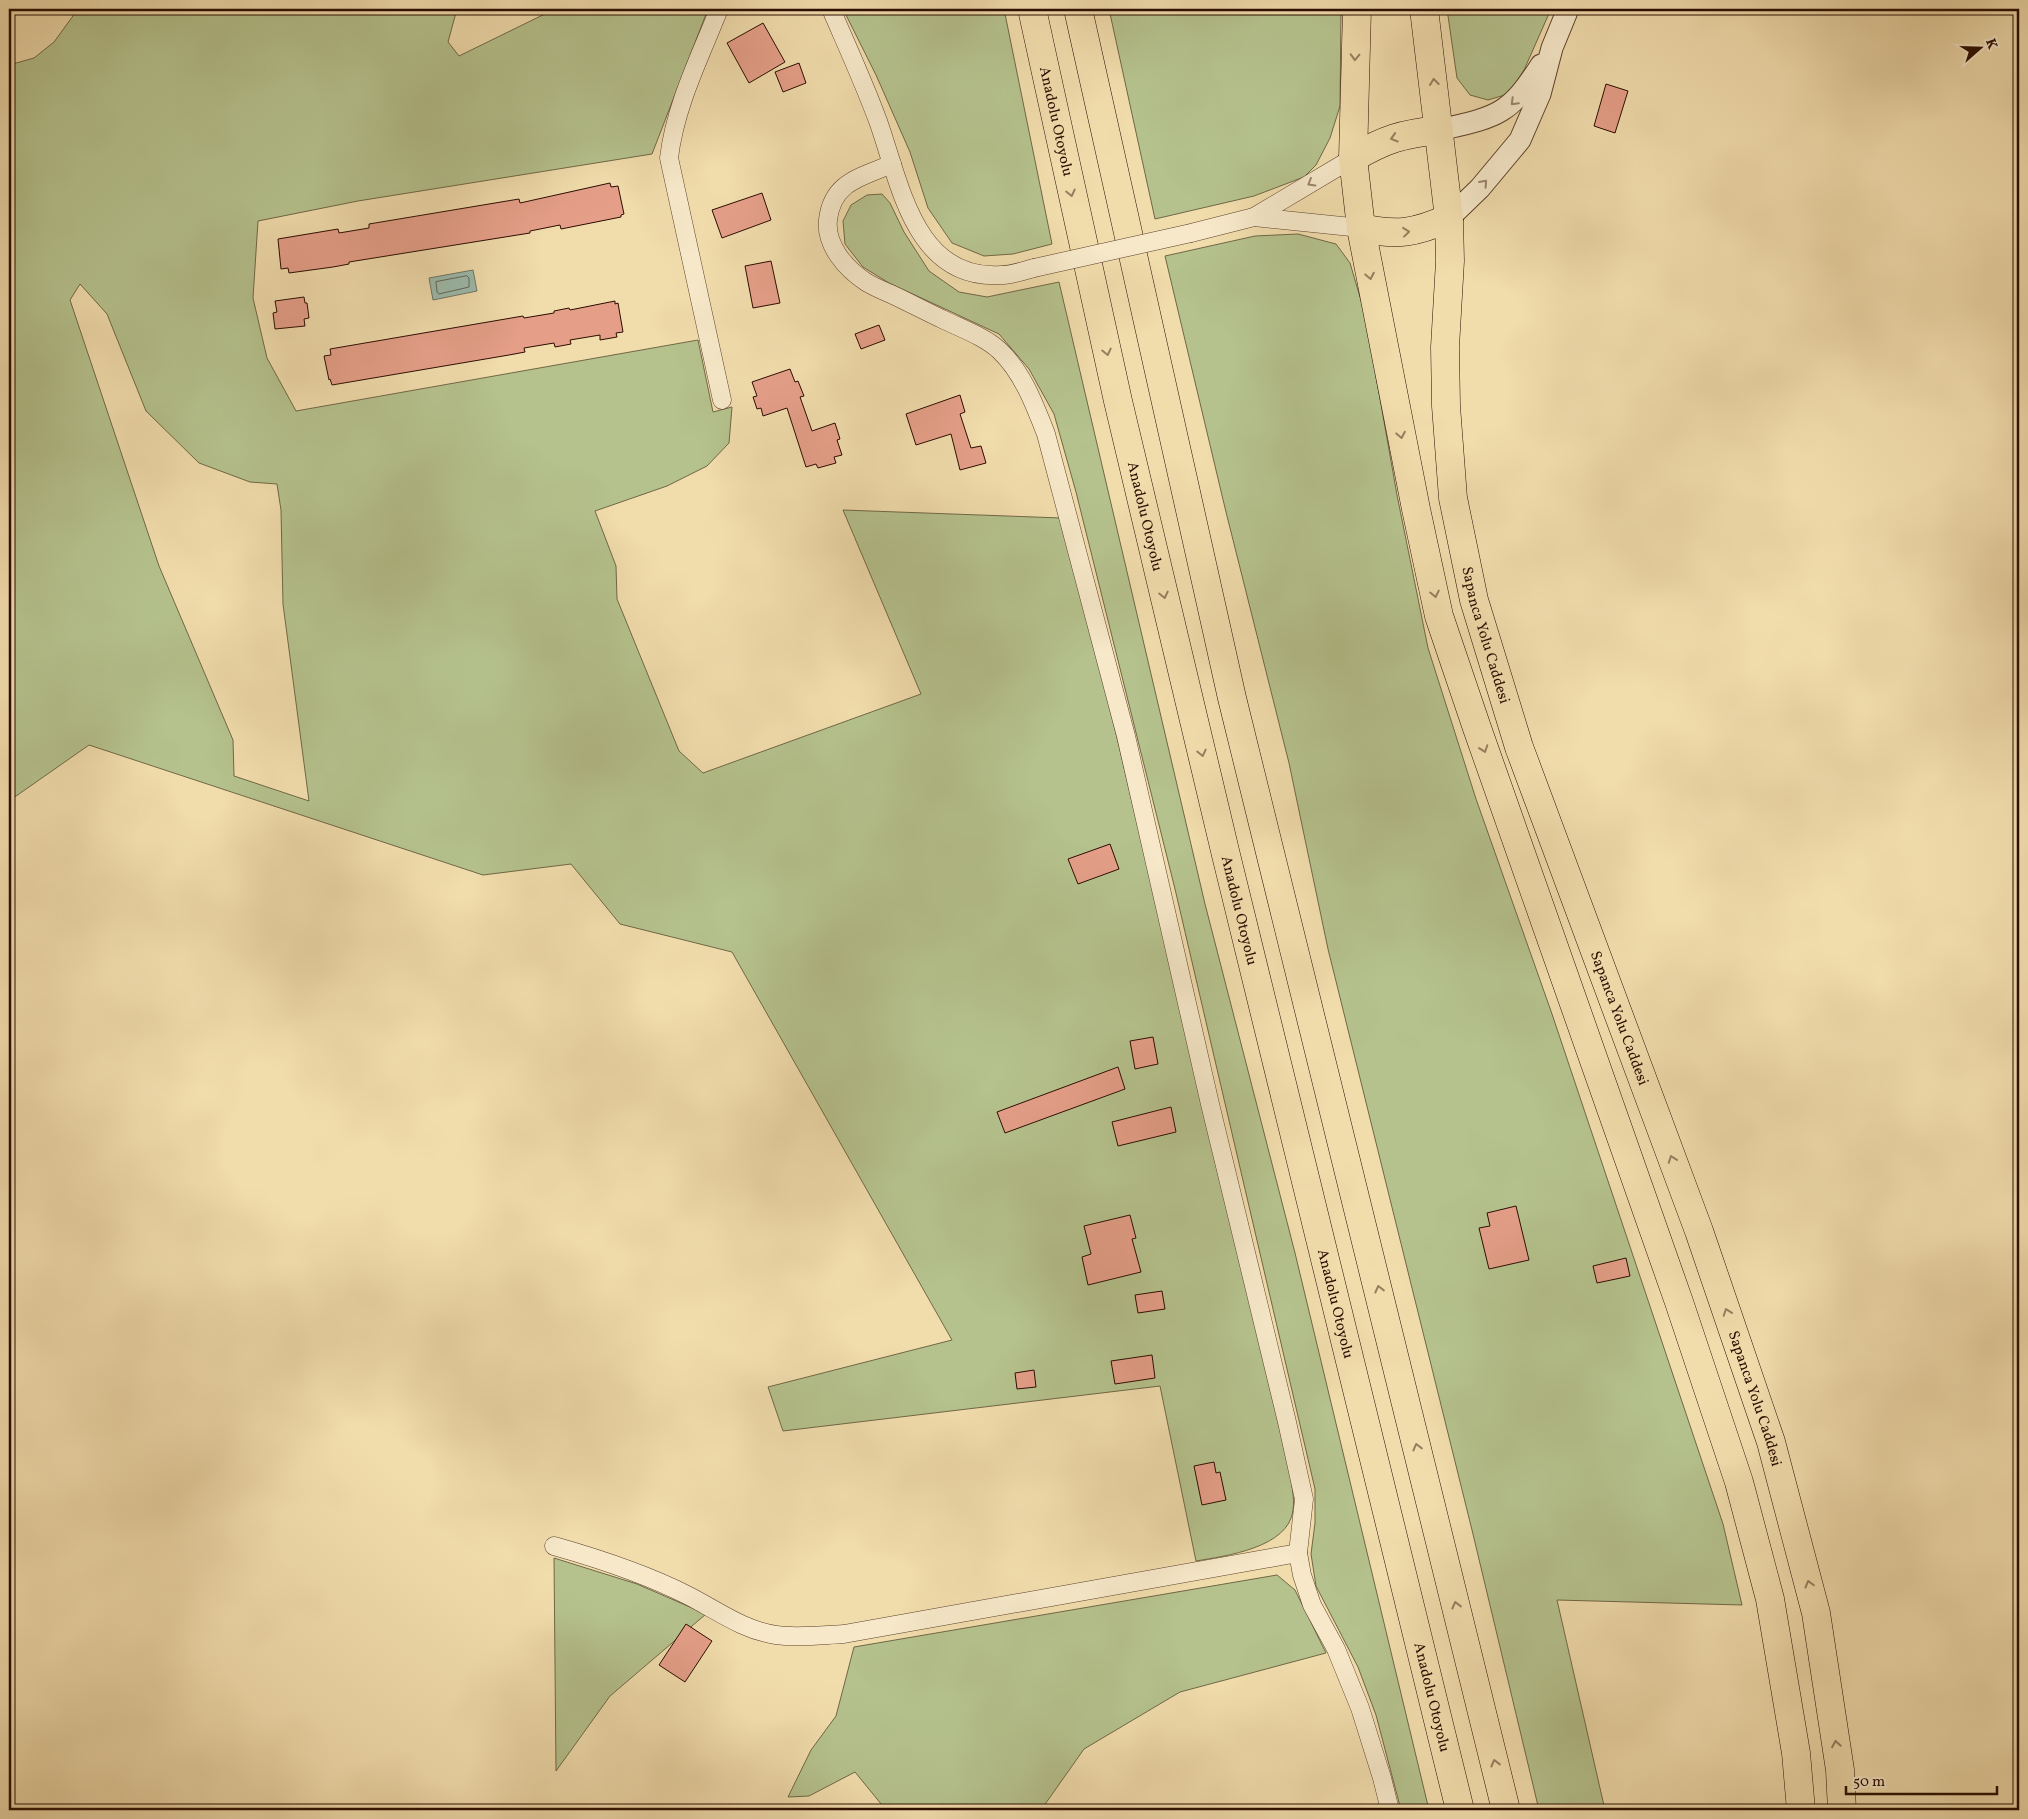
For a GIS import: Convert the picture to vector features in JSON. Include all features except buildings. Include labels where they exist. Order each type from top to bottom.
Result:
[{"type":"highway","name":"Anadolu Otoyolu","points":[[1032,9],[1120,411],[1228,865],[1460,1810]]},
{"type":"highway","points":[[1078,9],[1232,698],[1506,1810]]},
{"type":"highway","points":[[1357,9],[1353,158],[1361,228],[1439,616],[1679,1302],[1739,1482],[1770,1599],[1796,1753],[1801,1810]]},
{"type":"highway","points":[[1353,158],[1383,141],[1404,134],[1439,130],[1424,9]]},
{"type":"highway","name":"Sapanca Yolu Caddesi","points":[[1439,130],[1449,218],[1450,261],[1445,347],[1446,406],[1453,498],[1474,600],[1519,747],[1699,1231],[1771,1442],[1816,1613],[1840,1770],[1842,1810]]},
{"type":"highway","points":[[1361,228],[1394,233],[1411,232],[1430,227],[1449,218]]},
{"type":"street","points":[[719,9],[679,110],[672,136],[669,158],[722,400]]},
{"type":"street","points":[[831,9],[878,120],[908,213],[926,242],[952,264],[970,272],[990,275],[1011,274],[1190,234],[1254,216],[1353,158]]},
{"type":"street","points":[[1449,218],[1480,188],[1520,140],[1540,94],[1552,48],[1568,9]]},
{"type":"street","points":[[1439,130],[1494,116],[1510,107],[1527,88],[1552,48]]},
{"type":"street","points":[[892,164],[849,182],[834,198],[829,210],[827,224],[830,238],[840,258],[866,282],[971,332],[1000,351],[1020,378],[1035,405],[1046,434],[1126,736],[1210,1104],[1287,1422],[1304,1500],[1298,1553],[1302,1575],[1312,1605],[1336,1649],[1360,1708],[1390,1810]]},
{"type":"street","points":[[1254,216],[1361,228]]},
{"type":"street","points":[[554,1546],[640,1573],[690,1596],[747,1628],[776,1635],[807,1636],[844,1634],[1298,1553]]},
{"type":"green space","points":[[78,9],[457,9],[448,42],[459,56],[555,9],[708,9],[652,154],[358,201],[258,221],[253,298],[267,358],[296,411],[698,340],[713,412],[732,407],[729,443],[707,466],[667,486],[595,511],[616,566],[617,599],[679,751],[703,773],[921,694],[843,510],[1061,518],[1089,619],[1290,1472],[1293,1510],[1289,1523],[1280,1533],[1268,1542],[1254,1548],[1196,1561],[1160,1386],[783,1431],[768,1387],[952,1340],[732,952],[620,924],[571,864],[483,875],[89,745],[9,801],[9,65],[34,58],[54,42]],"holes":[[[80,284],[107,314],[146,411],[199,463],[250,482],[277,484],[281,510],[283,604],[309,801],[234,776],[233,740],[159,566],[70,300]]]},
{"type":"green space","points":[[843,9],[1004,9],[1052,244],[1013,254],[984,256],[952,243],[928,208],[910,152],[876,75]]},
{"type":"green space","points":[[1109,9],[1341,9],[1340,106],[1330,138],[1316,165],[1304,177],[1254,196],[1155,219]]},
{"type":"green space","points":[[1447,9],[1551,9],[1524,70],[1508,94],[1488,100],[1470,95],[1457,78]]},
{"type":"green space","points":[[882,194],[890,203],[904,232],[929,271],[959,292],[987,297],[1059,282],[1205,904],[1295,1253],[1429,1810],[1401,1810],[1376,1715],[1358,1667],[1316,1586],[1311,1554],[1315,1523],[1315,1489],[1175,889],[1076,492],[1054,414],[1029,369],[999,334],[889,283],[863,267],[845,244],[843,221],[851,205],[867,195]]},
{"type":"green space","points":[[1298,234],[1336,244],[1350,263],[1365,314],[1397,495],[1428,648],[1476,799],[1552,1014],[1723,1524],[1742,1605],[1557,1600],[1605,1810],[1539,1810],[1472,1530],[1328,949],[1289,763],[1226,512],[1165,256],[1255,236]]},
{"type":"green space","points":[[554,1558],[637,1584],[706,1614],[610,1696],[556,1771]]},
{"type":"green space","points":[[1277,1575],[1295,1590],[1326,1653],[1180,1692],[1084,1749],[1041,1810],[886,1810],[855,1772],[809,1796],[788,1797],[811,1750],[836,1716],[854,1647]]},
{"type":"water","points":[[473,270],[477,291],[433,300],[429,278]]}]
